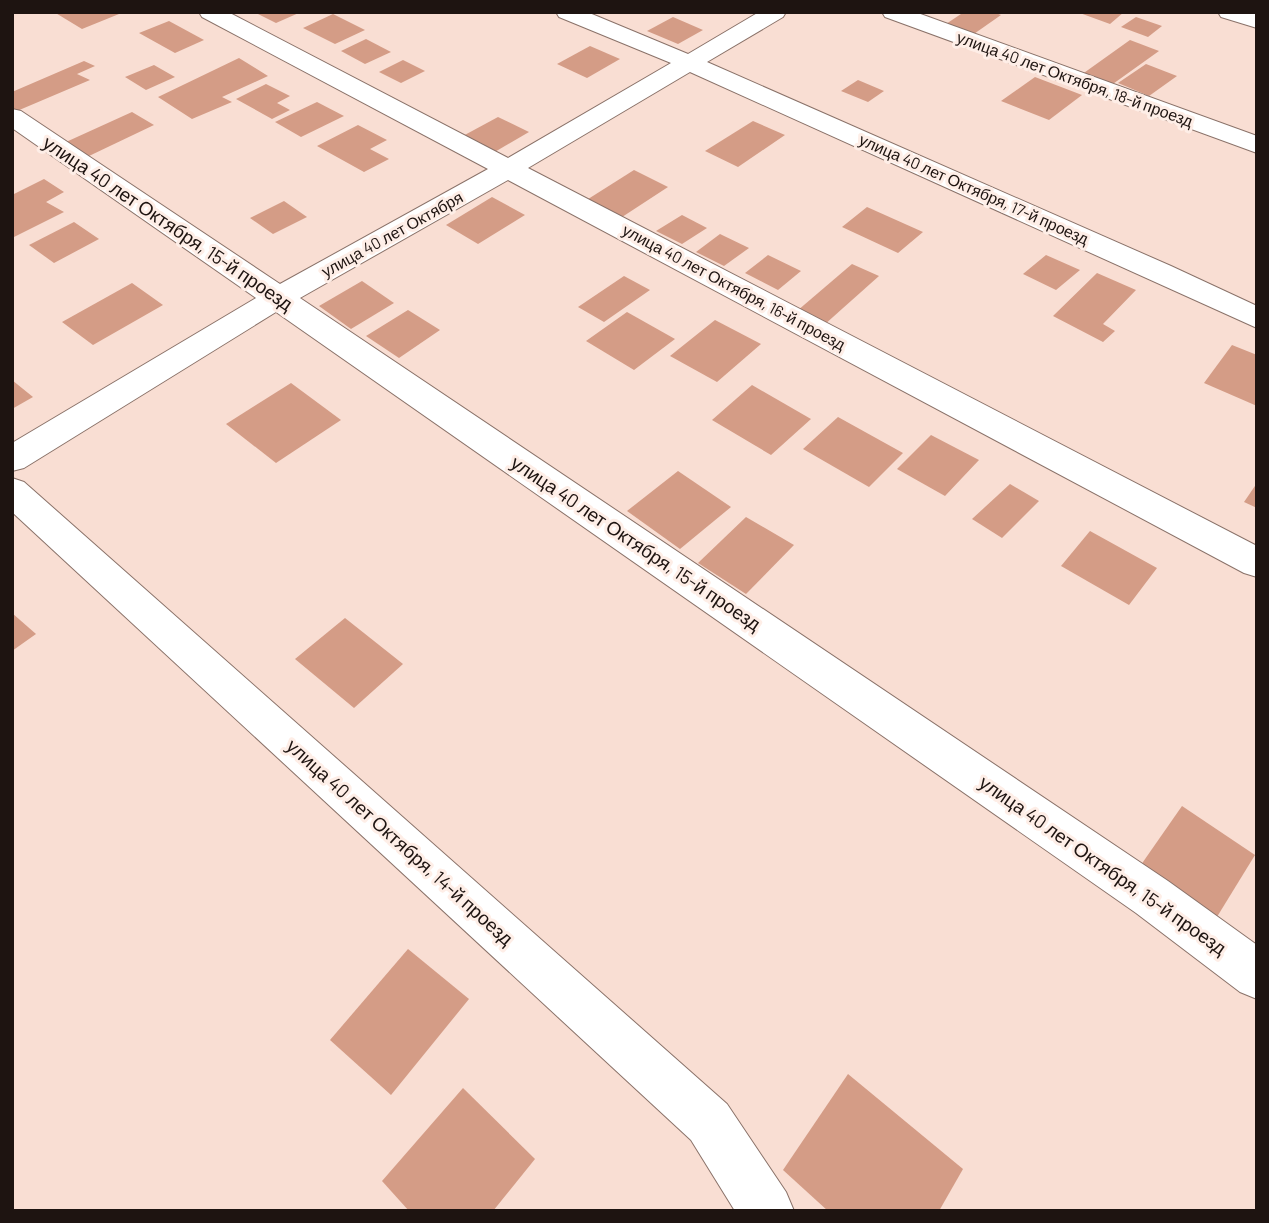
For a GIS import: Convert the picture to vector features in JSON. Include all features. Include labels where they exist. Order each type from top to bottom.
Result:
[{"type":"street","name":"улица 40 лет Октября, 16-й проезд","points":[[210,12],[1257,563]]},
{"type":"street","name":"улица 40 лет Октября, 17-й проезд","points":[[567,12],[690,63],[1161,272],[1257,318]]},
{"type":"street","name":"улица 40 лет Октября","points":[[12,459],[278,298],[510,168],[775,12]]},
{"type":"street","name":"улица 40 лет Октября, 18-й проезд","points":[[893,12],[1257,145]]},
{"type":"street","points":[[1229,12],[1257,21]]},
{"type":"street","name":"улица 40 лет Октября, 15-й проезд","points":[[12,116],[1152,897],[1257,975]]},
{"type":"street","name":"улица 40 лет Октября, 14-й проезд","points":[[12,491],[709,1122],[767,1211]]},
{"type":"building","points":[[54,12],[124,12],[82,29]]},
{"type":"building","points":[[254,12],[301,12],[276,23]]},
{"type":"building","points":[[964,12],[993,12],[1001,15],[971,36],[943,26]]},
{"type":"building","points":[[1077,12],[1124,12],[1110,24]]},
{"type":"building","points":[[333,14],[365,30],[335,44],[303,28]]},
{"type":"building","points":[[673,17],[703,30],[678,44],[647,31]]},
{"type":"building","points":[[1136,17],[1162,26],[1148,37],[1121,27]]},
{"type":"building","points":[[169,21],[204,40],[175,53],[139,33]]},
{"type":"building","points":[[366,39],[391,52],[365,64],[341,51]]},
{"type":"building","points":[[1130,40],[1159,51],[1110,86],[1081,75]]},
{"type":"building","points":[[590,46],[620,59],[587,78],[557,64]]},
{"type":"building","points":[[239,58],[268,76],[222,97],[232,102],[192,119],[158,97]]},
{"type":"building","points":[[403,60],[425,71],[401,83],[379,72]]},
{"type":"building","points":[[84,61],[95,66],[77,74],[90,80],[17,111],[12,108],[12,92]]},
{"type":"building","points":[[1146,64],[1177,76],[1149,96],[1118,83]]},
{"type":"building","points":[[154,65],[175,77],[146,90],[125,77]]},
{"type":"building","points":[[1035,77],[1082,95],[1049,120],[1001,101]]},
{"type":"building","points":[[858,80],[884,91],[868,102],[841,91]]},
{"type":"building","points":[[266,84],[290,96],[277,103],[290,110],[272,119],[236,99]]},
{"type":"building","points":[[317,102],[344,116],[301,137],[275,122]]},
{"type":"building","points":[[132,112],[154,125],[89,156],[66,142]]},
{"type":"building","points":[[498,117],[529,132],[493,153],[461,137]]},
{"type":"building","points":[[753,121],[785,135],[738,167],[705,151]]},
{"type":"building","points":[[358,125],[387,140],[370,149],[389,159],[364,172],[317,146]]},
{"type":"building","points":[[634,170],[668,187],[619,219],[585,201]]},
{"type":"building","points":[[44,179],[64,192],[46,202],[64,212],[12,238],[12,195]]},
{"type":"building","points":[[492,197],[525,215],[478,244],[446,225]]},
{"type":"building","points":[[284,201],[307,217],[273,234],[250,218]]},
{"type":"building","points":[[867,207],[923,232],[898,253],[842,227]]},
{"type":"building","points":[[682,215],[707,228],[682,244],[656,231]]},
{"type":"building","points":[[74,222],[99,239],[54,263],[29,245]]},
{"type":"building","points":[[720,234],[749,248],[724,266],[696,252]]},
{"type":"building","points":[[768,255],[801,271],[778,290],[745,273]]},
{"type":"building","points":[[1046,255],[1080,270],[1056,290],[1023,274]]},
{"type":"building","points":[[852,264],[879,276],[824,325],[797,311]]},
{"type":"building","points":[[1097,273],[1136,290],[1103,324],[1115,331],[1103,342],[1053,316]]},
{"type":"building","points":[[624,276],[650,290],[604,322],[578,307]]},
{"type":"building","points":[[362,281],[394,303],[351,329],[319,306]]},
{"type":"building","points":[[132,283],[163,305],[93,345],[62,322]]},
{"type":"building","points":[[408,310],[440,330],[399,358],[366,336]]},
{"type":"building","points":[[627,312],[675,339],[634,370],[586,341]]},
{"type":"building","points":[[715,320],[761,344],[717,382],[670,356]]},
{"type":"building","points":[[1232,345],[1257,355],[1257,406],[1204,383]]},
{"type":"building","points":[[12,380],[33,397],[12,409]]},
{"type":"building","points":[[291,383],[341,420],[276,463],[226,424]]},
{"type":"building","points":[[752,385],[811,419],[771,455],[712,420]]},
{"type":"building","points":[[838,417],[903,453],[869,487],[803,449]]},
{"type":"building","points":[[931,435],[979,460],[945,496],[897,469]]},
{"type":"building","points":[[678,471],[731,507],[680,549],[627,511]]},
{"type":"building","points":[[1257,483],[1257,508],[1244,502]]},
{"type":"building","points":[[1010,484],[1039,501],[1002,538],[972,519]]},
{"type":"building","points":[[746,517],[794,545],[746,594],[698,563]]},
{"type":"building","points":[[1090,531],[1157,568],[1129,605],[1061,566]]},
{"type":"building","points":[[12,613],[36,634],[12,651]]},
{"type":"building","points":[[345,618],[403,664],[354,708],[295,659]]},
{"type":"building","points":[[1182,806],[1255,855],[1212,925],[1136,872]]},
{"type":"building","points":[[408,949],[469,999],[391,1095],[330,1040]]},
{"type":"building","points":[[848,1074],[963,1169],[939,1211],[828,1211],[783,1170]]},
{"type":"building","points":[[463,1088],[535,1159],[493,1211],[409,1211],[382,1181]]}]
